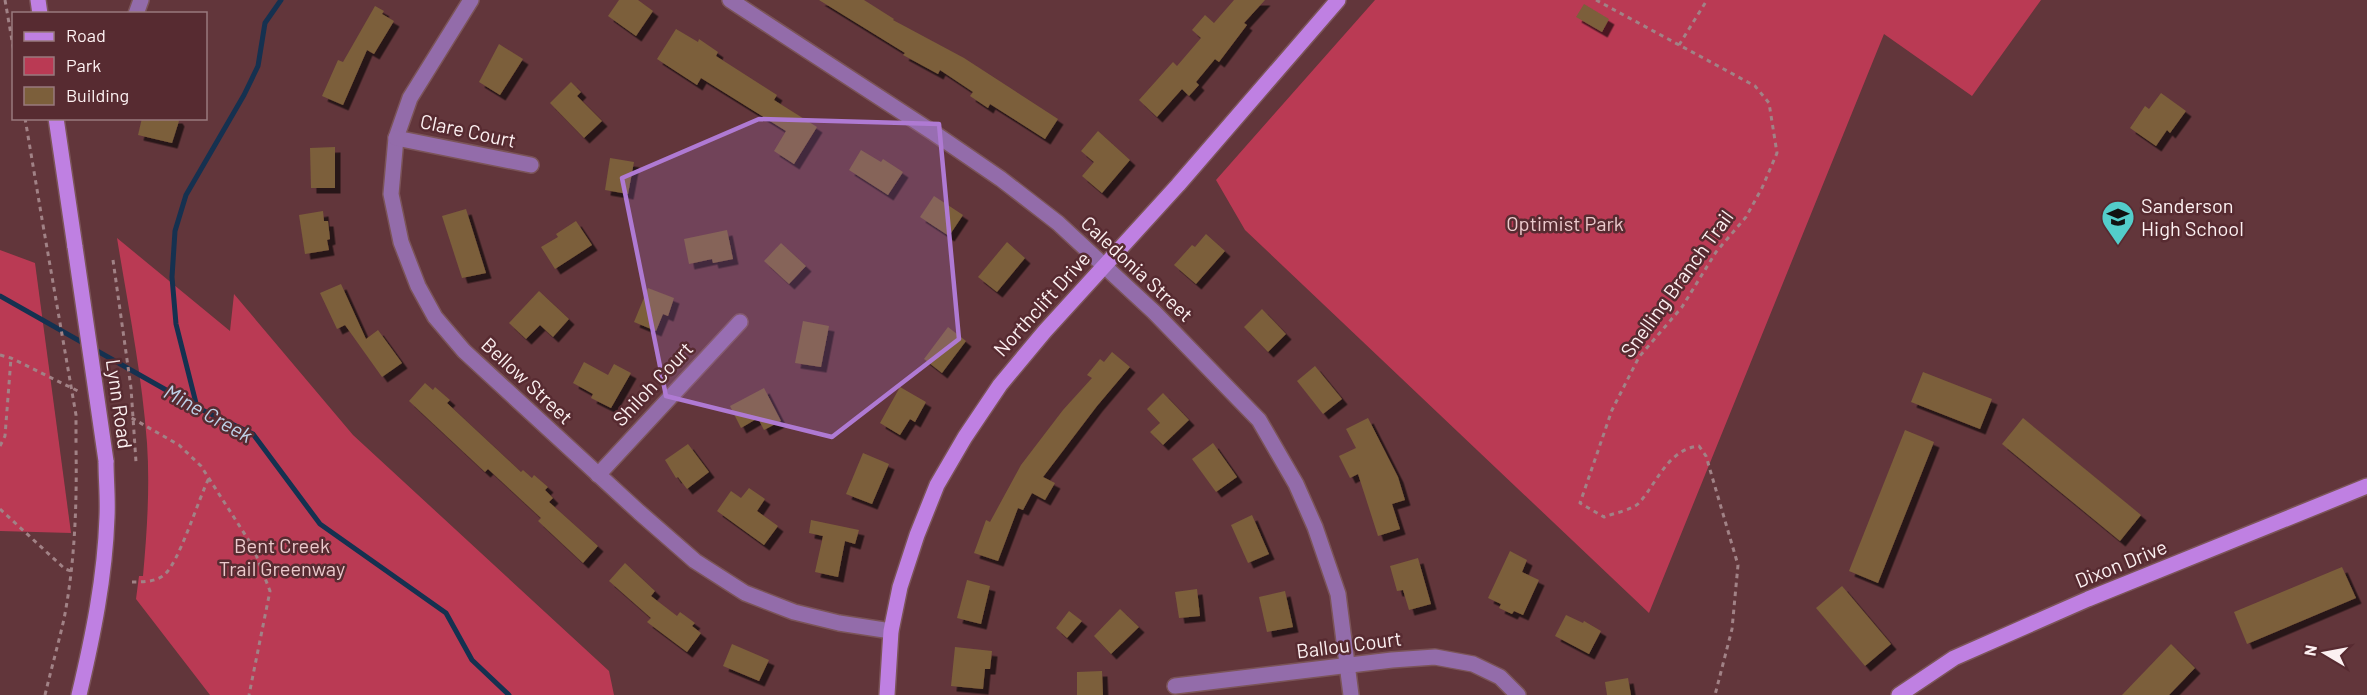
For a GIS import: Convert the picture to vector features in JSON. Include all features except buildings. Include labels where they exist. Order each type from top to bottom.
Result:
[{"type":"street","name":"Bellow Street","points":[[471,0],[410,98],[396,138],[391,194],[400,242],[418,286],[435,317],[464,351],[695,561],[745,593],[795,612],[859,627],[891,631]]},
{"type":"street","name":"Caledonia Street","points":[[730,0],[1001,179],[1058,223],[1193,350],[1259,420],[1296,484],[1315,527],[1338,594],[1351,695]]},
{"type":"street","name":"Northclift Drive","points":[[886,695],[891,631],[900,587],[937,485],[959,446],[1000,384],[1178,185],[1338,0]]},
{"type":"street","name":"Lynn Road","points":[[56,120],[106,461],[107,517],[101,581],[93,635],[79,695]]},
{"type":"street","name":"Clare Court","points":[[396,138],[531,165]]},
{"type":"street","name":"Shiloh Court","points":[[598,475],[740,322]]},
{"type":"street","name":"Dixon Drive","points":[[1899,695],[1954,658],[2088,600],[2367,486]]},
{"type":"street","name":"Ballou Court","points":[[1175,686],[1436,657],[1473,664],[1500,677],[1518,695]]},
{"type":"path","points":[[5,0],[12,40]]},
{"type":"path","name":"Snelling Branch Trail","points":[[1596,0],[1755,86],[1769,103],[1777,153],[1762,188],[1746,217],[1716,252],[1682,307],[1640,357],[1612,410],[1580,503],[1604,517],[1637,505],[1660,471],[1686,447],[1699,446],[1706,456],[1738,565],[1732,629],[1715,695]]},
{"type":"path","points":[[1679,45],[1707,0]]},
{"type":"path","points":[[25,120],[76,415],[75,532],[71,571],[64,619],[45,695]]},
{"type":"path","points":[[113,260],[131,388],[136,462]]},
{"type":"path","points":[[0,355],[11,358],[83,393]]},
{"type":"path","points":[[0,446],[5,436],[11,358]]},
{"type":"path","points":[[113,408],[144,423],[179,445],[201,466],[253,547],[270,591],[249,695]]},
{"type":"path","points":[[132,582],[145,582],[163,576],[176,558],[209,478]]},
{"type":"path","points":[[0,509],[65,569],[71,571]]},
{"type":"highlighted area","points":[[759,119],[939,124],[959,339],[832,437],[666,396],[622,178]]},
{"type":"green space","name":"Optimist Park","points":[[1375,0],[2041,0],[1972,96],[1884,34],[1649,613],[1245,230],[1216,180]]},
{"type":"green space","name":"Bent Creek Trail Greenway","points":[[117,238],[230,331],[234,294],[353,435],[609,671],[614,695],[210,695],[136,599],[139,576],[143,576],[146,543],[148,460],[138,366]]},
{"type":"green space","points":[[0,250],[35,263],[71,533],[0,531]]},
{"type":"waterway","points":[[197,407],[176,324],[172,277],[175,231],[186,195],[244,95],[258,66],[265,23],[281,0]]},
{"type":"waterway","name":"Mine Creek","points":[[0,296],[198,408],[253,434],[320,524],[446,613],[472,660],[509,695]]},
{"type":"place","name":"Sanderson High School","points":[[2118,246]]}]
